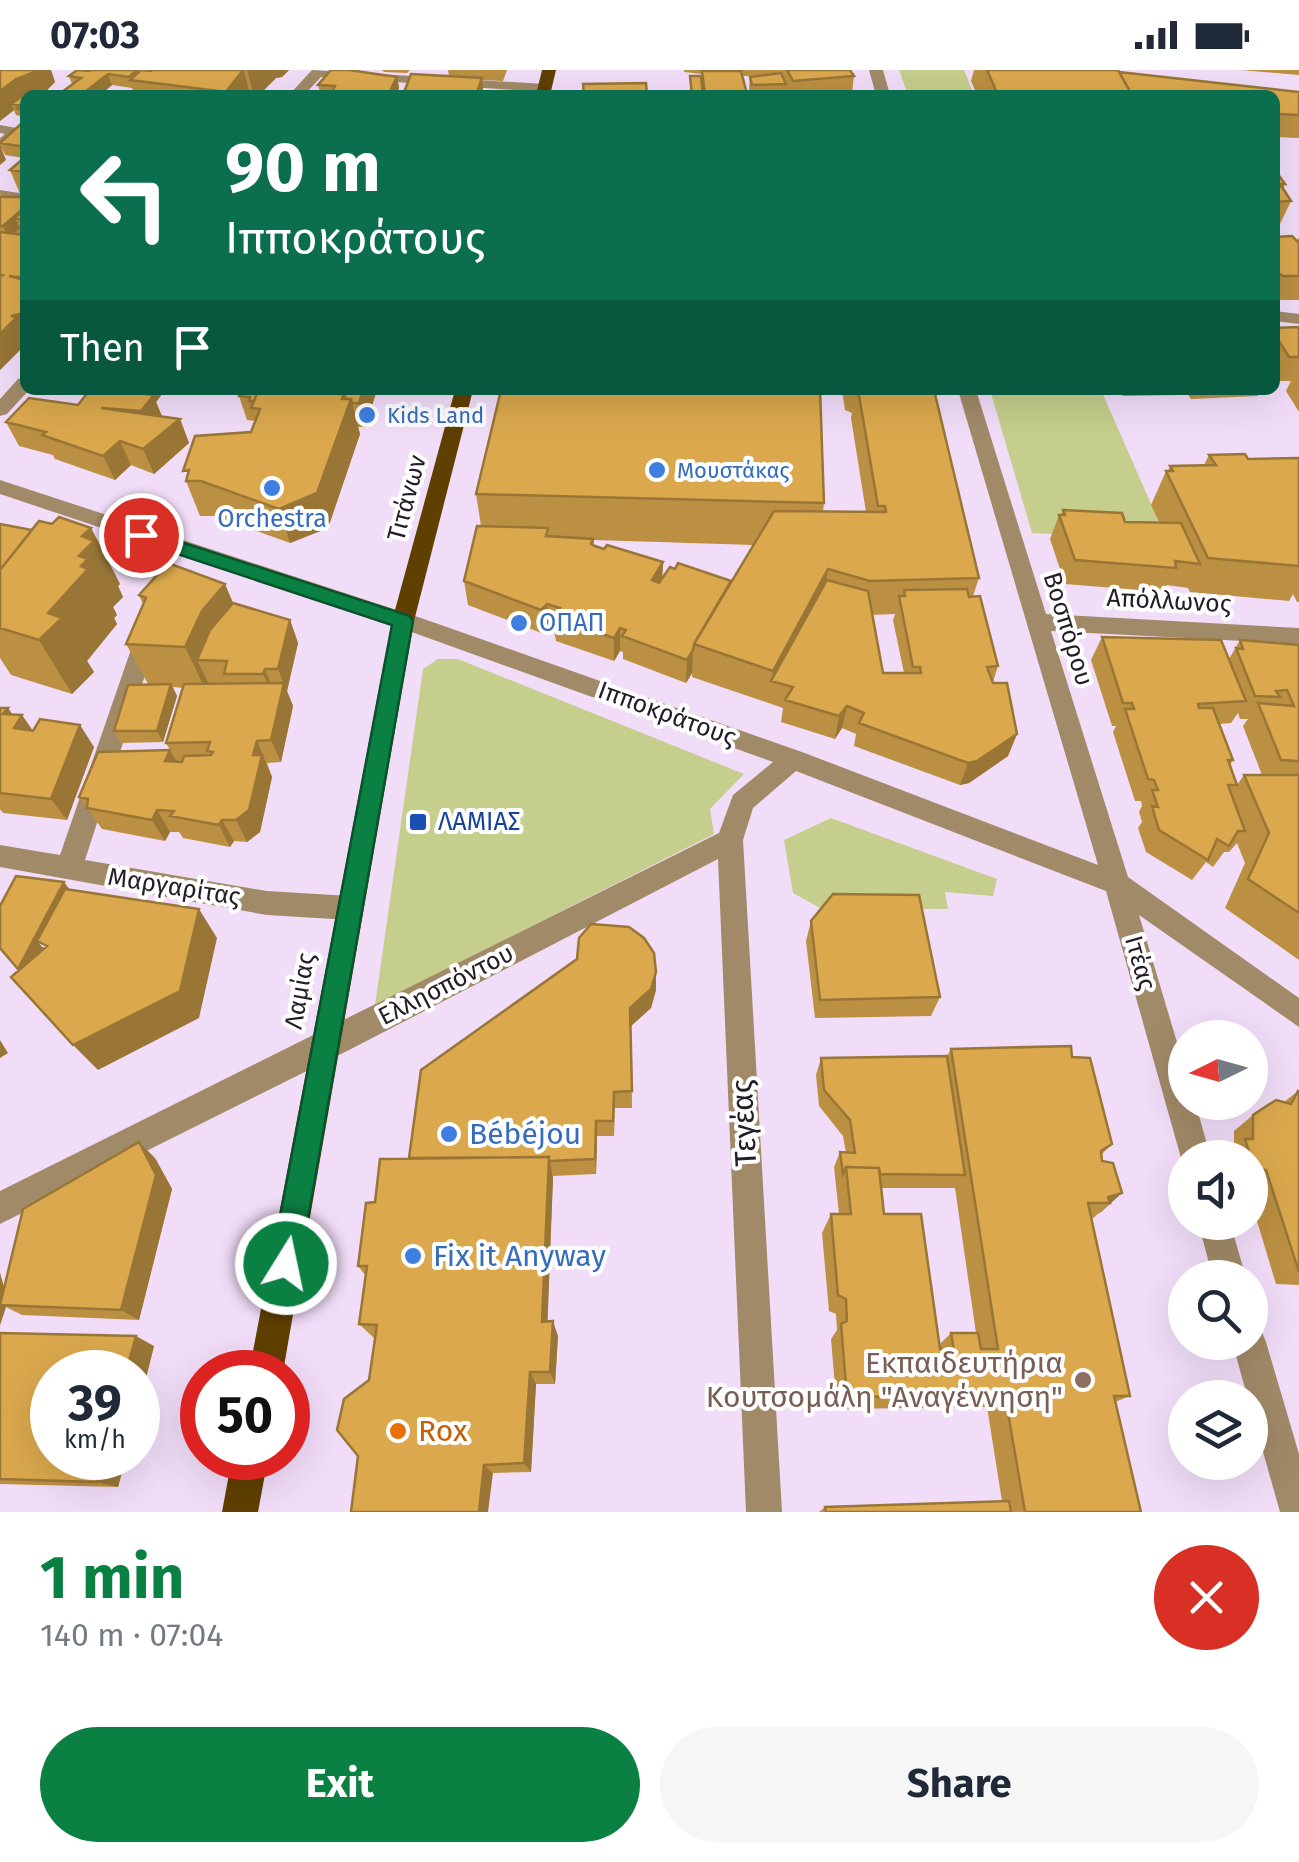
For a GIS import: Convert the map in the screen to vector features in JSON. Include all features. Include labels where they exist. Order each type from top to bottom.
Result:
[{"type":"main road","name":"Τιτάνων","points":[[408,622],[463,395]]},
{"type":"main road","name":"Λαμίας","points":[[270,1350],[332,1043],[350,908],[408,622]]},
{"type":"main road","points":[[240,1512],[246,1480]]},
{"type":"street","points":[[301,90],[318,71],[522,90]]},
{"type":"street","points":[[0,129],[17,132],[0,145]]},
{"type":"street","points":[[0,410],[20,388]]},
{"type":"street","name":"Βοσπόρου","points":[[968,395],[1118,884]]},
{"type":"street","name":"Ιπποκράτους","points":[[0,487],[174,556],[408,622],[793,758],[1118,884],[1299,1014]]},
{"type":"street","points":[[68,870],[158,601]]},
{"type":"street","name":"Απόλλωνος","points":[[1036,622],[1299,636]]},
{"type":"street","name":"Τεγέας","points":[[764,1512],[730,840],[742,802],[793,758]]},
{"type":"street","name":"Ελλησπόντου","points":[[0,1208],[730,840]]},
{"type":"street","name":"Μαργαρίτας","points":[[0,856],[267,902],[350,908]]},
{"type":"street","name":"Ιτέας","points":[[1118,884],[1191,1140]]},
{"type":"street","points":[[1254,1360],[1298,1512]]},
{"type":"green space","points":[[899,70],[964,70],[972,90],[906,90]]},
{"type":"green space","points":[[991,395],[1103,395],[1170,547],[1111,537],[1032,533]]},
{"type":"green space","points":[[438,659],[458,659],[744,774],[710,809],[714,834],[375,1005],[423,669]]},
{"type":"green space","points":[[831,818],[997,879],[993,896],[945,892],[948,909],[820,908],[793,893],[784,840]]},
{"type":"building","points":[[0,70],[36,70],[0,91]]},
{"type":"building","points":[[77,70],[137,70],[129,77],[108,74],[87,90],[65,90],[81,78],[69,76]]},
{"type":"building","points":[[141,70],[243,70],[228,90],[130,80]]},
{"type":"building","points":[[331,70],[397,77],[390,90],[333,90],[335,86],[318,85]]},
{"type":"building","points":[[787,70],[850,70],[854,76],[793,81]]},
{"type":"building","points":[[987,70],[1118,70],[1129,90],[996,90]]},
{"type":"building","points":[[702,71],[741,71],[746,90],[704,90]]},
{"type":"building","points":[[1119,72],[1299,92],[1299,115],[1280,114],[1280,90],[1129,90]]},
{"type":"building","points":[[781,73],[786,84],[752,85],[750,77]]},
{"type":"building","points":[[411,74],[482,78],[478,90],[405,90]]},
{"type":"building","points":[[690,76],[701,76],[702,90],[691,90]]},
{"type":"building","points":[[646,83],[647,90],[584,90],[583,84]]},
{"type":"building","points":[[20,125],[20,146],[0,143]]},
{"type":"building","points":[[1280,187],[1282,187],[1291,201],[1280,202]]},
{"type":"building","points":[[0,197],[20,197],[20,211],[0,226]]},
{"type":"building","points":[[0,232],[20,234],[20,277],[9,276],[20,279],[20,314],[11,316],[17,317],[0,334],[3,275]]},
{"type":"building","points":[[1292,236],[1299,243],[1299,276],[1280,274],[1280,237]]},
{"type":"building","points":[[1299,327],[1299,357],[1289,357],[1280,343],[1280,328]]},
{"type":"building","points":[[86,395],[154,395],[141,411],[101,408],[180,419],[143,449],[120,441],[103,456],[42,435],[46,432],[6,422],[29,398],[78,405]]},
{"type":"building","points":[[256,395],[344,395],[342,399],[351,399],[317,493],[279,509],[201,481],[186,481],[189,470],[183,471],[195,436],[251,432],[260,409],[251,408]]},
{"type":"building","points":[[344,395],[361,395],[359,403]]},
{"type":"building","name":"Μουστάκας","points":[[500,395],[820,395],[824,503],[476,494]]},
{"type":"building","points":[[859,395],[935,395],[979,578],[870,581],[828,569],[773,671],[694,644],[774,511],[886,512],[885,506],[878,506]]},
{"type":"building","points":[[1245,454],[1248,459],[1299,458],[1299,566],[1208,558],[1166,471],[1173,471],[1170,466],[1216,465],[1209,455]]},
{"type":"building","points":[[1063,510],[1122,513],[1125,522],[1181,523],[1200,564],[1175,561],[1176,568],[1075,560],[1059,515],[1065,515]]},
{"type":"building","points":[[59,517],[91,528],[82,536],[94,541],[79,556],[88,559],[81,566],[88,569],[48,613],[62,618],[39,640],[0,628],[0,570],[39,521],[52,524]]},
{"type":"building","points":[[0,524],[32,530],[0,570]]},
{"type":"building","points":[[477,526],[548,528],[546,536],[593,539],[591,544],[604,549],[607,545],[663,562],[652,580],[659,583],[670,567],[675,569],[678,563],[731,581],[687,660],[622,636],[626,630],[620,628],[614,638],[553,617],[560,608],[547,604],[541,610],[464,581]]},
{"type":"building","points":[[168,563],[225,584],[202,611],[185,647],[126,644],[146,598],[139,595]]},
{"type":"building","points":[[827,580],[868,591],[883,673],[921,673],[920,667],[913,667],[899,596],[905,596],[904,590],[967,589],[969,597],[980,596],[998,666],[987,667],[993,683],[1007,683],[1017,734],[968,763],[859,723],[864,713],[847,706],[839,716],[785,700],[793,687],[771,681]]},
{"type":"building","points":[[233,603],[290,620],[278,669],[265,669],[263,674],[224,674],[227,661],[197,660],[210,630]]},
{"type":"building","points":[[1102,637],[1221,640],[1246,701],[1198,704],[1199,708],[1213,708],[1233,760],[1228,760],[1237,785],[1228,785],[1245,831],[1238,831],[1229,846],[1217,839],[1208,860],[1159,830],[1152,806],[1158,807],[1152,790],[1158,790],[1154,780],[1148,779],[1125,709],[1134,709],[1132,703],[1123,703]]},
{"type":"building","points":[[1240,640],[1299,645],[1299,761],[1281,760],[1258,703],[1294,706],[1287,690],[1276,691],[1280,697],[1255,696],[1236,648],[1243,649]]},
{"type":"building","points":[[284,683],[271,740],[257,741],[253,755],[262,755],[249,810],[236,820],[222,820],[219,825],[170,816],[174,811],[157,810],[152,820],[87,808],[88,799],[79,797],[98,752],[170,750],[165,761],[182,762],[184,756],[211,755],[213,752],[207,751],[210,742],[166,743],[184,684]]},
{"type":"building","points":[[171,684],[157,731],[114,731],[128,685]]},
{"type":"building","points":[[0,708],[8,708],[3,714],[22,715],[14,728],[33,731],[40,719],[80,725],[51,799],[0,793]]},
{"type":"building","points":[[1244,775],[1299,775],[1299,913],[1248,879],[1269,833]]},
{"type":"building","points":[[16,876],[64,882],[18,969],[0,948],[0,906]]},
{"type":"building","points":[[65,889],[199,909],[180,991],[73,1045],[11,977],[47,946],[37,941]]},
{"type":"building","points":[[833,894],[919,895],[940,997],[820,1000],[811,921]]},
{"type":"building","points":[[591,924],[629,927],[644,938],[654,953],[656,972],[651,989],[630,1008],[632,1091],[614,1092],[613,1121],[596,1121],[595,1159],[409,1158],[421,1070],[577,959],[579,938]]},
{"type":"building","points":[[1071,1046],[1072,1057],[1090,1058],[1112,1144],[1101,1151],[1102,1161],[1113,1163],[1122,1193],[1108,1197],[1110,1203],[1088,1203],[1130,1396],[1114,1396],[1141,1512],[1025,1512],[1005,1395],[847,1397],[841,1324],[847,1321],[846,1299],[838,1295],[831,1214],[851,1214],[846,1167],[879,1168],[884,1214],[921,1214],[940,1349],[954,1350],[951,1333],[978,1333],[981,1349],[998,1349],[951,1049]]},
{"type":"building","points":[[947,1056],[965,1175],[880,1174],[879,1168],[846,1167],[843,1174],[840,1152],[855,1153],[850,1120],[824,1090],[821,1058]]},
{"type":"building","points":[[1298,1091],[1299,1272],[1268,1176],[1268,1140],[1245,1139],[1253,1139],[1253,1120],[1268,1120],[1268,1105],[1276,1100],[1291,1104]]},
{"type":"building","points":[[139,1142],[156,1175],[121,1310],[0,1305],[23,1209]]},
{"type":"building","points":[[549,1157],[542,1322],[553,1321],[550,1372],[530,1372],[524,1463],[484,1465],[479,1512],[351,1512],[358,1456],[337,1430],[344,1399],[369,1380],[377,1325],[359,1324],[367,1266],[358,1266],[366,1203],[375,1202],[380,1159]]},
{"type":"building","points":[[0,1333],[136,1336],[132,1350],[30,1350],[30,1480],[0,1479]]},
{"type":"building","points":[[32,1480],[98,1480],[97,1482]]},
{"type":"building","points":[[1009,1501],[1011,1512],[826,1512],[825,1507]]},
{"type":"place","name":"Kids Land","points":[[367,415]]},
{"type":"place","name":"Μουστάκας","points":[[657,470]]},
{"type":"place","name":"Orchestra","points":[[272,488]]},
{"type":"place","name":"ΟΠΑΠ","points":[[519,623]]},
{"type":"place","name":"ΛΑΜΙΑΣ","points":[[418,822]]},
{"type":"place","name":"Bébéjou","points":[[449,1134]]},
{"type":"place","name":"Fix it Anyway","points":[[413,1256]]},
{"type":"place","name":"Εκπαιδευτήρια Κουτσομάλη \"Αναγέννηση\"","points":[[1083,1380]]},
{"type":"place","name":"Rox","points":[[398,1431]]},
{"type":"route","points":[[141,535],[403,621],[286,1264]]}]
